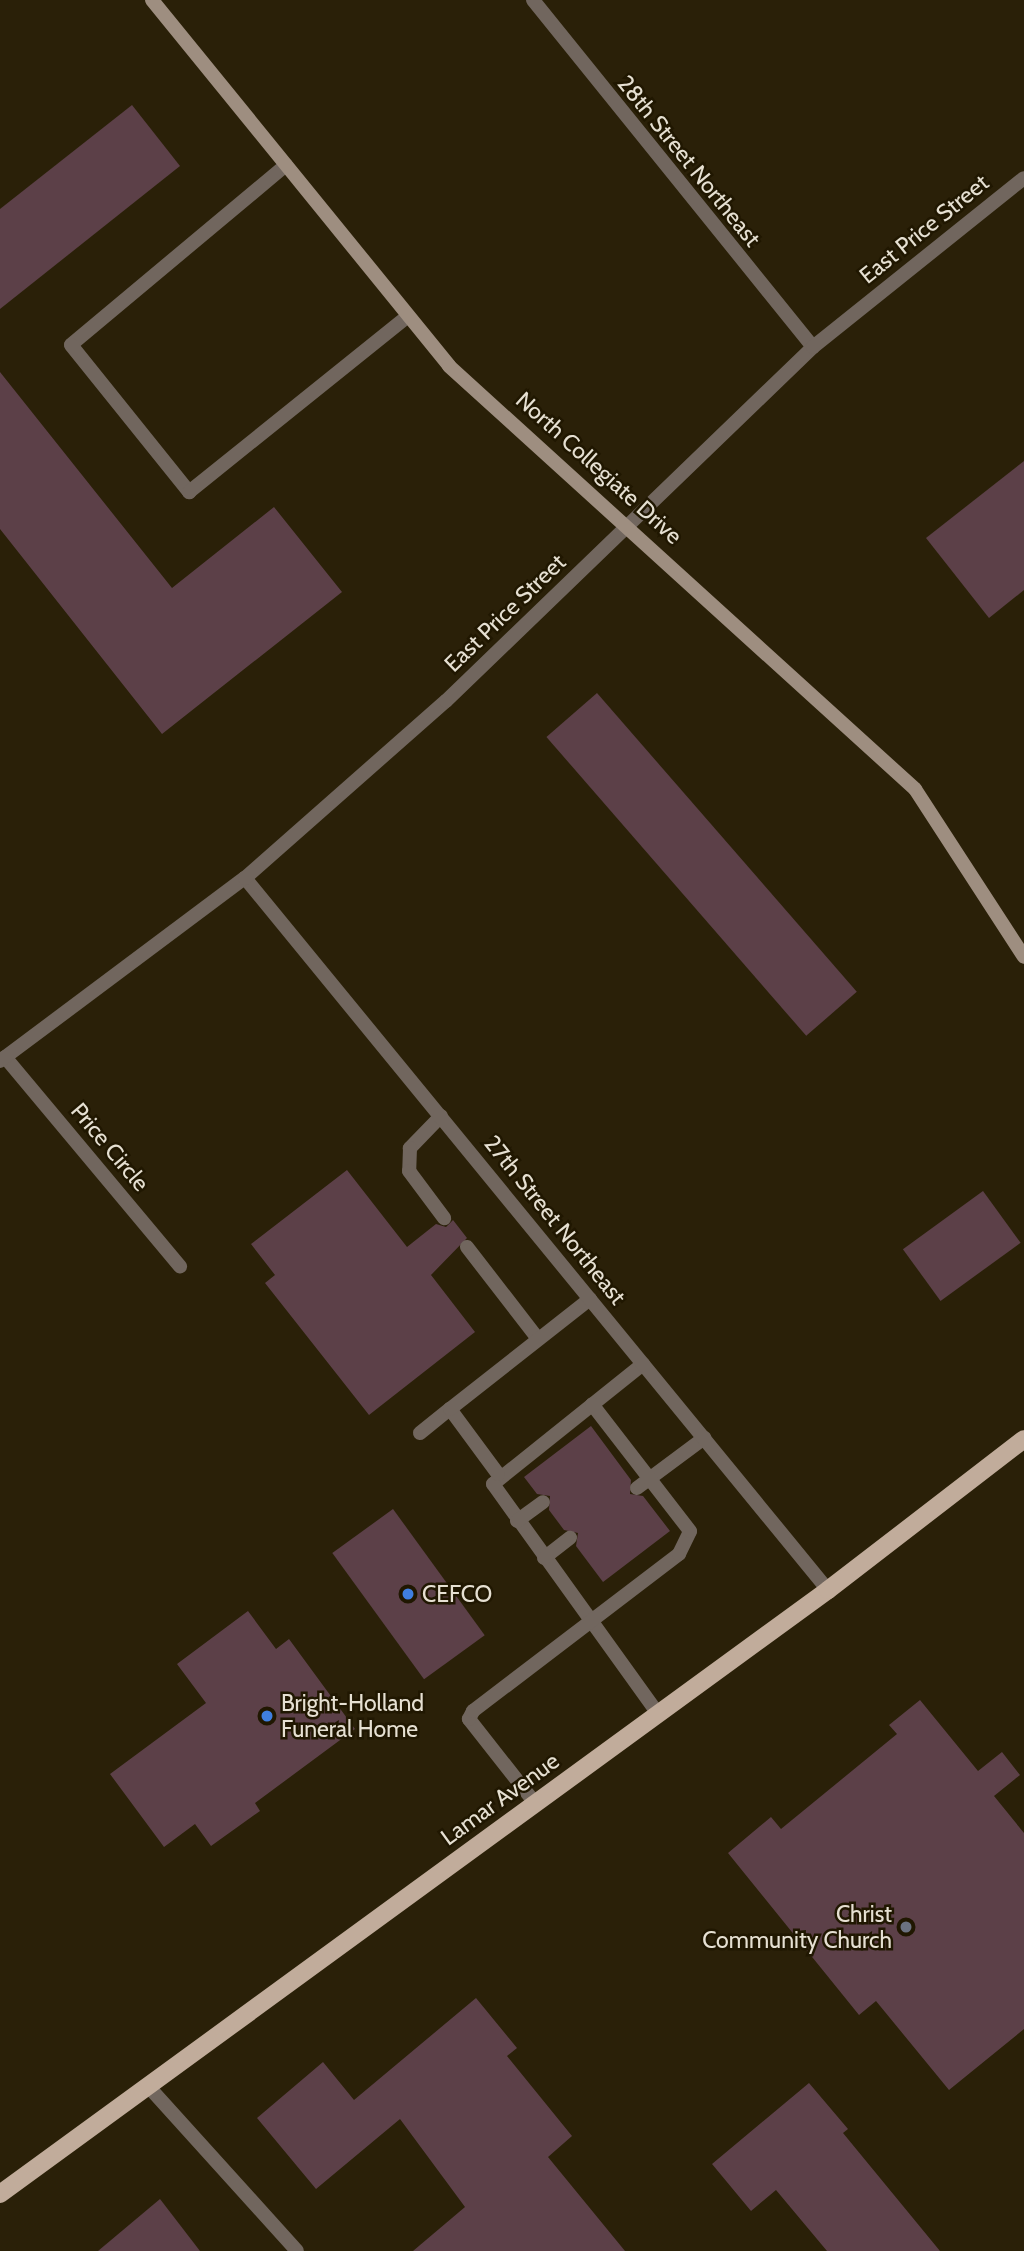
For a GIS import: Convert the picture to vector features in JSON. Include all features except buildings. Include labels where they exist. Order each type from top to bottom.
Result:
[{"type":"main road","name":"North Collegiate Drive","points":[[152,0],[449,366],[630,524],[915,789],[1024,957]]},
{"type":"main road","name":"Lamar Avenue","points":[[0,2194],[828,1590],[1024,1438]]},
{"type":"street","name":"28th Street Northeast","points":[[533,0],[813,347]]},
{"type":"street","points":[[286,165],[71,345],[189,492],[408,316]]},
{"type":"street","name":"East Price Street","points":[[2,1059],[245,878],[446,701],[813,347],[1024,178]]},
{"type":"street","name":"27th Street Northeast","points":[[245,878],[828,1590]]},
{"type":"street","name":"Price Circle","points":[[2,1059],[180,1266]]},
{"type":"street","points":[[440,1116],[410,1148],[409,1171],[444,1218]]},
{"type":"street","points":[[467,1247],[538,1339]]},
{"type":"street","points":[[420,1433],[590,1299]]},
{"type":"street","points":[[498,1474],[643,1364]]},
{"type":"street","points":[[536,1803],[469,1719],[592,1623],[687,1544],[690,1531],[592,1404]]},
{"type":"street","points":[[450,1409],[498,1474],[496,1493],[658,1714]]},
{"type":"street","points":[[637,1488],[704,1438]]},
{"type":"street","points":[[609,1451],[621,1441]]},
{"type":"street","points":[[517,1521],[543,1502]]},
{"type":"street","points":[[544,1558],[570,1538]]},
{"type":"street","points":[[148,2086],[297,2251]]},
{"type":"place","name":"CEFCO","points":[[408,1594]]},
{"type":"place","name":"Bright-Holland Funeral Home","points":[[267,1716]]},
{"type":"place","name":"Christ Community Church","points":[[906,1927]]}]
